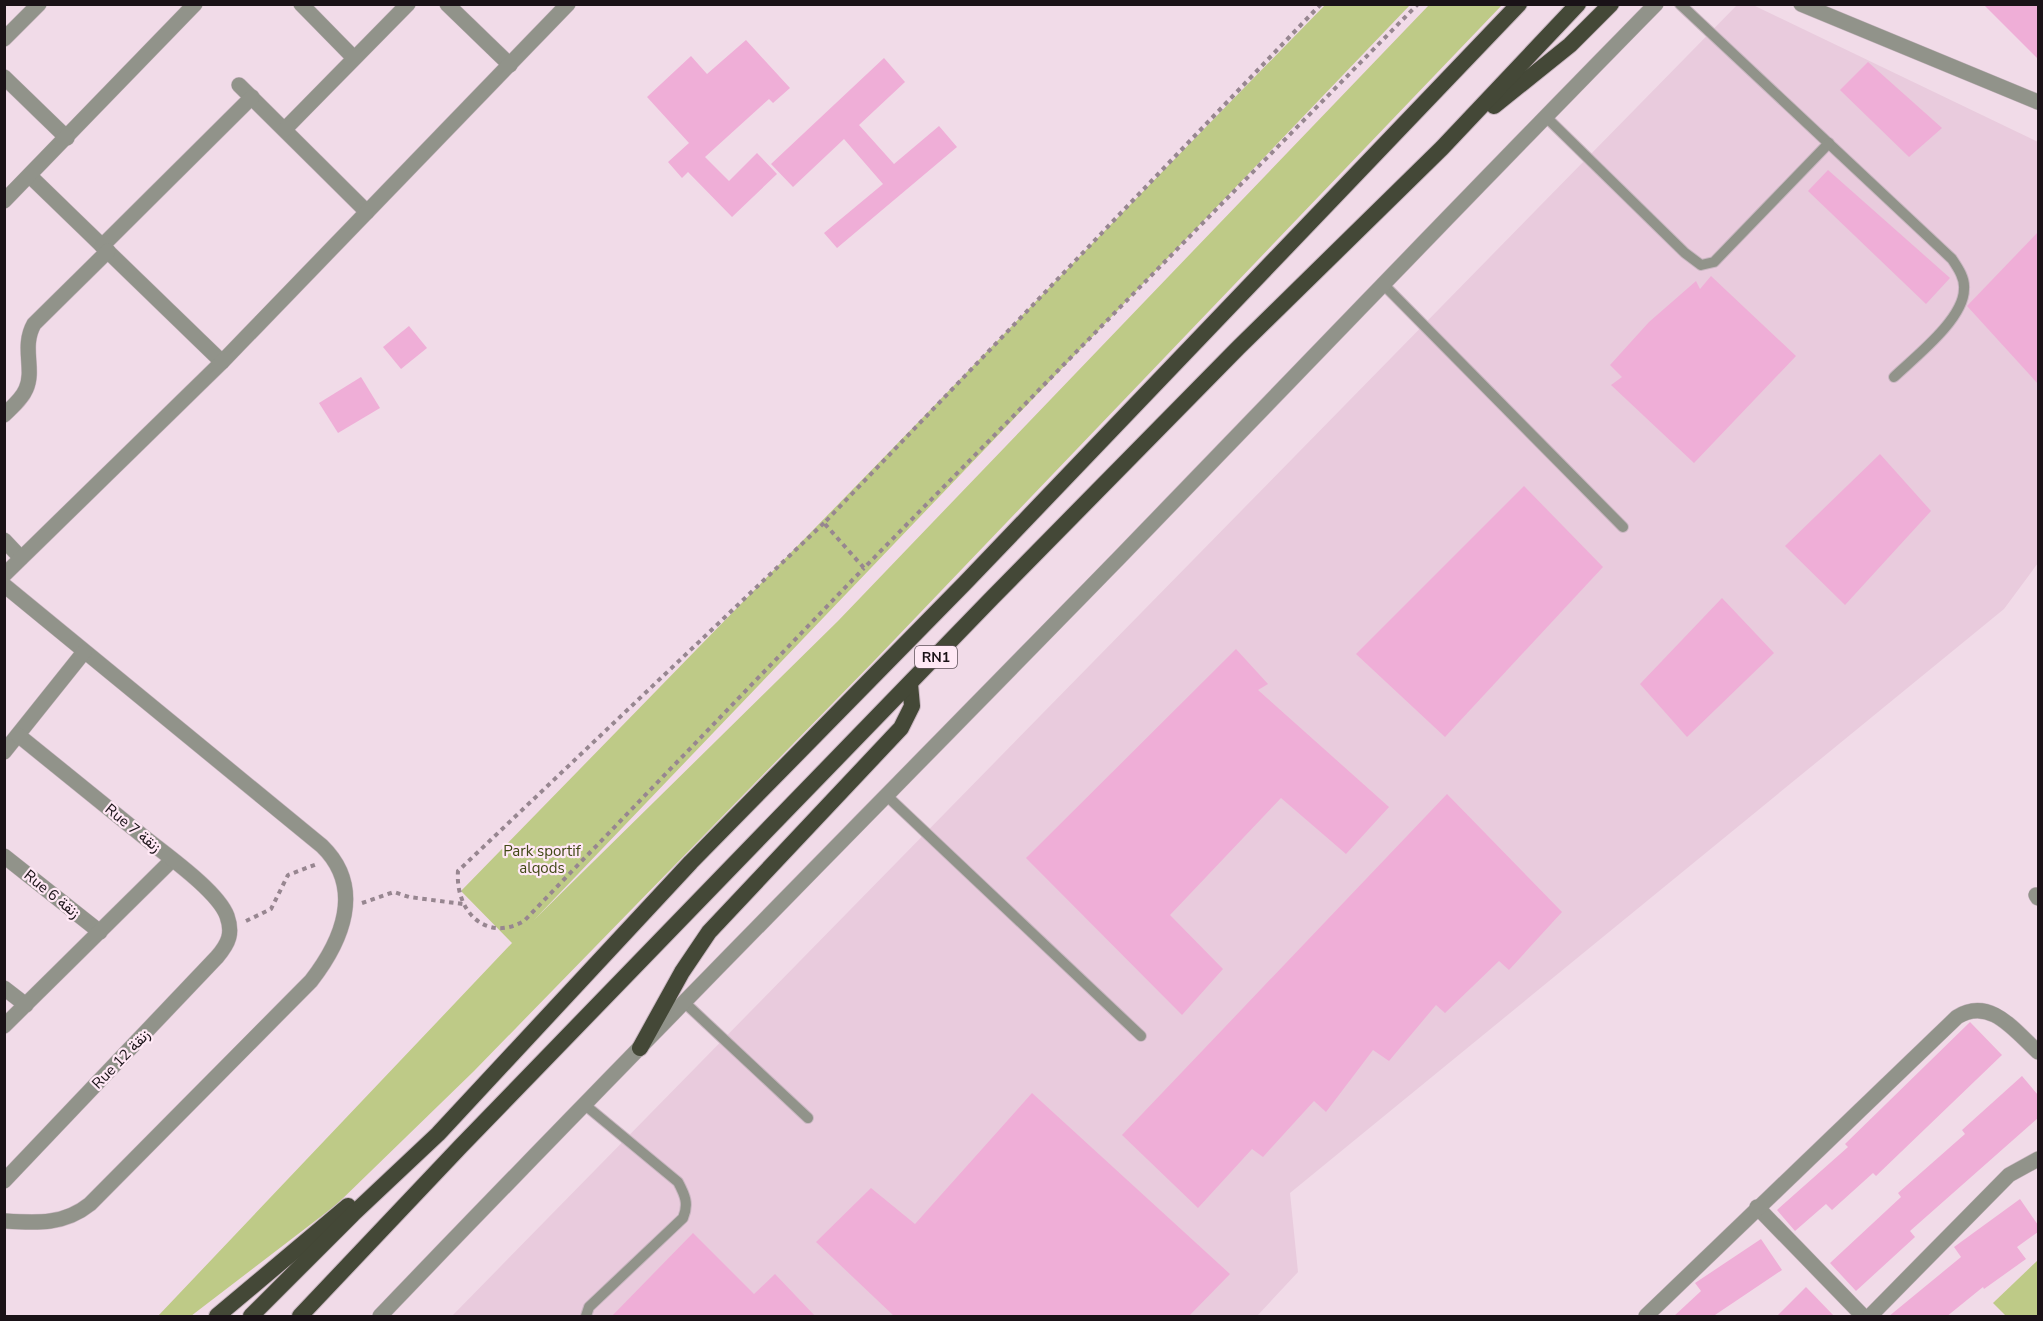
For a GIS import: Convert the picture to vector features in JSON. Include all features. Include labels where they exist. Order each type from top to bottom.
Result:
[{"type":"highway","name":"RN1","points":[[251,1317],[353,1214],[438,1134],[691,862],[965,584],[1519,4]]},
{"type":"highway","name":"RN1","points":[[300,1317],[461,1146],[910,684],[1238,348],[1442,148],[1578,4]]},
{"type":"highway","points":[[1442,148],[1570,45],[1611,4]]},
{"type":"highway","points":[[640,1048],[682,972],[709,932],[901,728],[912,706],[910,684]]},
{"type":"highway","points":[[217,1317],[346,1207],[438,1134]]},
{"type":"street","points":[[4,39],[39,4]]},
{"type":"street","points":[[4,201],[195,4]]},
{"type":"street","points":[[301,4],[354,58]]},
{"type":"street","points":[[285,129],[408,4]]},
{"type":"street","points":[[447,4],[464,10],[510,65]]},
{"type":"street","points":[[4,575],[222,362],[568,4]]},
{"type":"street","points":[[380,1317],[1382,283],[1656,4]]},
{"type":"street","points":[[1801,4],[2038,102]]},
{"type":"street","points":[[4,77],[67,138]]},
{"type":"street","points":[[239,85],[367,212]]},
{"type":"street","points":[[4,415],[23,396],[28,387],[26,347],[28,333],[34,324],[252,97]]},
{"type":"street","points":[[30,176],[222,362]]},
{"type":"street","points":[[4,540],[21,558]]},
{"type":"street","points":[[4,585],[335,859],[343,881],[344,911],[339,939],[329,959],[311,981],[120,1175],[77,1215],[56,1222],[4,1221]]},
{"type":"street","points":[[4,752],[84,651]]},
{"type":"street","name":"Rue 7 زنقة","points":[[18,735],[219,901],[230,929]]},
{"type":"street","name":"Rue 6 زنقة","points":[[4,856],[100,932]]},
{"type":"street","points":[[4,1026],[172,860]]},
{"type":"street","name":"Rue 12 زنقة","points":[[4,1181],[217,957],[227,945],[230,929]]},
{"type":"street","points":[[4,988],[26,1005]]},
{"type":"street","points":[[1646,1317],[1757,1207],[1956,1017],[1966,1011],[1981,1009],[1989,1011],[2038,1052]]},
{"type":"street","points":[[1870,1317],[2009,1174],[2038,1159]]},
{"type":"street","points":[[1757,1207],[1863,1317]]},
{"type":"lane","points":[[1680,4],[1952,259],[1964,283],[1965,292],[1953,318],[1894,377]]},
{"type":"lane","points":[[1545,116],[1685,253],[1701,265],[1713,262],[1829,142]]},
{"type":"lane","points":[[1382,283],[1623,527]]},
{"type":"lane","points":[[886,795],[1141,1036]]},
{"type":"lane","points":[[685,1003],[808,1118]]},
{"type":"lane","points":[[585,1105],[678,1182],[684,1192],[687,1209],[683,1218],[588,1307],[586,1317]]},
{"type":"path","points":[[1321,4],[824,523],[458,872],[457,888],[463,904],[487,927],[499,930],[524,921],[864,568],[1418,4]]},
{"type":"path","points":[[824,523],[864,568]]},
{"type":"path","points":[[230,929],[257,918],[271,909],[288,875],[335,859]]},
{"type":"path","points":[[344,911],[394,892],[463,904]]},
{"type":"shaded area","points":[[1737,5],[1753,5],[2038,142],[2038,563],[2004,609],[1290,1193],[1298,1272],[1257,1316],[452,1316]]},
{"type":"green space","name":"Park sportif alqods","points":[[1325,5],[1410,5],[534,920],[838,621],[1429,5],[1502,5],[874,661],[474,1071],[336,1205],[191,1316],[158,1316],[512,943],[461,891]]},
{"type":"green space","points":[[2038,1260],[2038,1316],[2006,1316],[1993,1303]]},
{"type":"building","points":[[1983,4],[2038,4],[2038,59]]},
{"type":"building","points":[[746,40],[790,88],[773,103],[769,99],[705,157],[729,181],[757,153],[777,174],[732,217],[688,172],[682,178],[668,162],[689,143],[647,97],[691,56],[707,74]]},
{"type":"building","points":[[884,58],[905,82],[859,125],[894,164],[939,126],[957,147],[837,248],[824,233],[883,184],[844,139],[793,187],[771,164]]},
{"type":"building","points":[[1868,62],[1942,128],[1909,157],[1840,90]]},
{"type":"building","points":[[1828,170],[1950,278],[1926,304],[1808,191]]},
{"type":"building","points":[[2038,232],[2038,384],[1967,306]]},
{"type":"building","points":[[1711,276],[1796,356],[1694,463],[1611,385],[1622,377],[1610,365],[1649,322],[1696,281],[1700,289]]},
{"type":"building","points":[[409,326],[427,348],[401,369],[383,347]]},
{"type":"building","points":[[361,377],[380,408],[338,433],[319,403]]},
{"type":"building","points":[[1880,454],[1931,511],[1845,605],[1785,546]]},
{"type":"building","points":[[1524,486],[1603,567],[1445,737],[1356,654]]},
{"type":"building","points":[[1722,598],[1774,653],[1687,737],[1640,684]]},
{"type":"building","points":[[1236,649],[1268,684],[1258,690],[1389,807],[1346,854],[1281,798],[1170,915],[1223,969],[1182,1015],[1026,858]]},
{"type":"building","points":[[1447,794],[1562,912],[1509,970],[1499,961],[1445,1013],[1436,1005],[1389,1061],[1373,1050],[1326,1112],[1314,1101],[1263,1157],[1252,1149],[1198,1208],[1122,1135]]},
{"type":"building","points":[[1970,1022],[2002,1055],[1876,1176],[1873,1173],[1832,1210],[1826,1204],[1795,1231],[1777,1210],[1848,1147],[1845,1144]]},
{"type":"building","points":[[2022,1076],[2038,1095],[2038,1118],[1910,1231],[1915,1237],[1856,1291],[1830,1263],[1901,1197],[1898,1193],[1965,1134],[1962,1130]]},
{"type":"building","points":[[1032,1093],[1230,1274],[1188,1317],[895,1317],[816,1242],[871,1188],[915,1224]]},
{"type":"building","points":[[2020,1199],[2038,1225],[2038,1232],[2017,1247],[2026,1259],[1984,1289],[1983,1287],[1946,1317],[1888,1317],[1961,1257],[1954,1247]]},
{"type":"building","points":[[693,1233],[754,1294],[775,1274],[816,1317],[611,1317]]},
{"type":"building","points":[[1761,1239],[1782,1270],[1712,1317],[1673,1317],[1701,1291],[1695,1283]]},
{"type":"building","points":[[1806,1287],[1835,1317],[1776,1317]]}]
